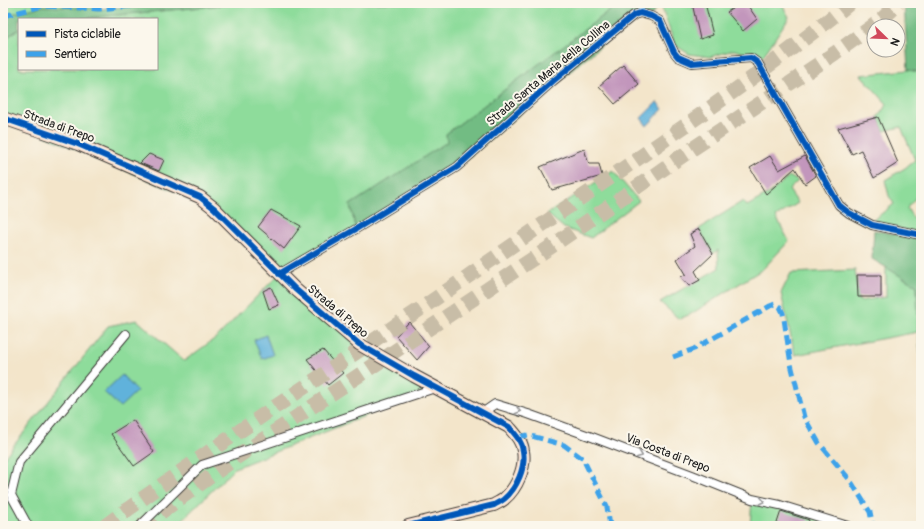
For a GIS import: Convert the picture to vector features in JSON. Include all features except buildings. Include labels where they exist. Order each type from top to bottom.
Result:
[{"type":"street","name":"Strada Santa Maria della Collina","points":[[279,274],[356,230],[457,167],[553,81],[634,15],[640,13],[651,16],[660,21],[674,52],[678,57],[692,63],[752,58],[758,63],[839,205],[849,213],[872,224],[921,235]]},
{"type":"street","name":"Strada di Prepo","points":[[3,118],[78,144],[200,197],[214,208],[295,289],[359,344],[435,388],[509,427],[518,438],[524,451],[523,468],[515,486],[504,499],[494,505],[408,526]]},
{"type":"street","points":[[28,526],[11,495],[19,462],[126,334]]},
{"type":"street","points":[[140,526],[202,465],[435,388]]},
{"type":"street","name":"Via Costa di Prepo","points":[[482,413],[495,404],[528,414],[685,472],[752,499],[780,505],[848,526]]},
{"type":"green space","points":[[3,3],[97,3],[99,9],[43,6],[3,16]]},
{"type":"green space","points":[[164,3],[245,3],[86,18],[18,18],[18,30],[3,40],[3,16],[43,6],[99,9]]},
{"type":"green space","points":[[245,3],[620,3],[446,134],[448,142],[350,205],[356,229],[279,274],[214,208],[3,118],[3,40],[18,30],[18,70],[158,70],[158,18],[86,18]]},
{"type":"green space","points":[[620,3],[661,3],[651,16],[640,13],[457,167],[356,229],[350,205],[447,142],[446,134]]},
{"type":"green space","points":[[663,3],[781,3],[789,17],[762,58],[734,50],[710,57],[689,54],[675,45],[661,5]]},
{"type":"green space","points":[[904,3],[921,3],[921,72],[908,70]]},
{"type":"green space","points":[[908,70],[921,72],[921,198],[919,194],[907,208],[913,218],[921,209],[921,234],[872,221],[894,204],[889,196],[885,180],[915,160],[901,127],[884,131],[878,117],[887,104],[861,75]]},
{"type":"green space","points":[[613,171],[639,201],[591,238],[564,228],[547,214]]},
{"type":"green space","points":[[789,176],[798,181],[789,190],[798,203],[776,217],[789,241],[763,269],[691,314],[679,319],[660,302],[719,268],[718,250],[713,254],[699,229],[743,201],[747,206],[770,193]]},
{"type":"green space","points":[[874,230],[921,239],[921,329],[918,332],[917,286],[872,259]]},
{"type":"green space","points":[[886,267],[917,286],[918,332],[795,355],[781,293],[791,273],[855,270],[859,301],[886,297]]},
{"type":"green space","points":[[279,274],[359,344],[435,388],[235,468],[176,526],[3,526],[3,459],[108,326],[137,320],[184,361],[217,337]]},
{"type":"green space","points":[[921,329],[921,365],[918,332]]},
{"type":"green space","points":[[752,499],[848,526],[750,526]]},
{"type":"water","points":[[657,102],[663,109],[647,126],[641,118]]},
{"type":"water","points":[[266,335],[273,355],[262,359],[254,340]]},
{"type":"water","points":[[122,375],[137,391],[120,407],[104,392]]},
{"type":"tunnel","points":[[105,526],[213,449],[444,293],[690,122],[755,76],[850,3]]},
{"type":"tunnel","points":[[142,526],[237,457],[552,246],[835,53],[880,21],[899,3]]},
{"type":"marked path","points":[[3,16],[43,6],[99,9],[164,3]]},
{"type":"marked path","points":[[640,13],[642,3]]},
{"type":"marked path","points":[[673,357],[694,349],[770,306],[775,304],[780,307],[783,313],[791,364],[804,417],[819,443],[850,480],[870,512],[873,526]]},
{"type":"marked path","points":[[518,437],[528,435],[564,445],[583,459],[607,507],[610,526]]},
{"type":"cycle path","points":[[279,274],[457,167],[553,81],[634,15],[640,13],[651,16],[660,21],[674,52],[678,57],[692,63],[751,58],[758,63],[839,205],[849,213],[872,225],[921,235]]},
{"type":"cycle path","points":[[3,118],[78,144],[200,197],[214,208],[295,289],[359,344],[414,376],[509,427],[520,441],[524,457],[520,477],[513,489],[503,500],[494,505],[408,526]]}]
